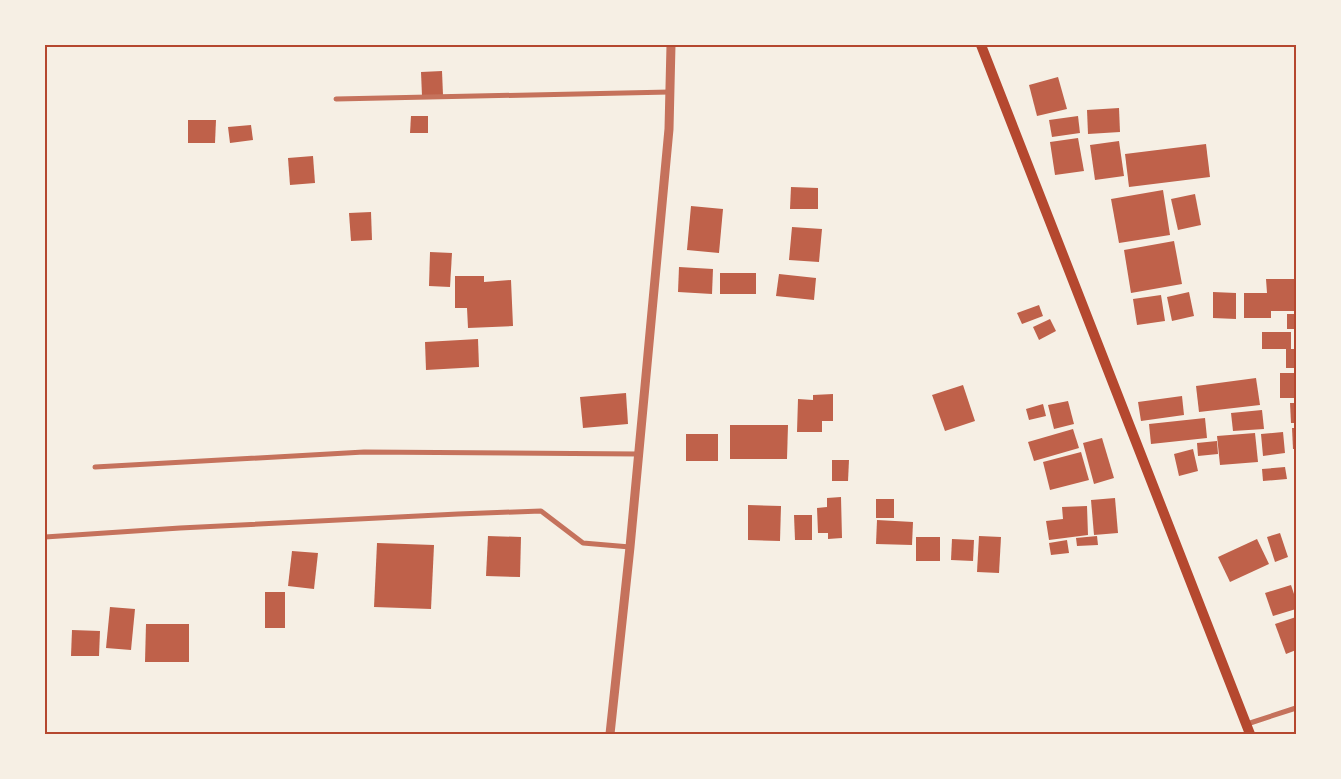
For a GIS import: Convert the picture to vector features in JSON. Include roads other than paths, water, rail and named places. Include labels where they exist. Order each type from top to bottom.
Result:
[{"type":"main road","points":[[981,45],[1248,729]]},
{"type":"street","points":[[610,734],[630,547],[669,129],[671,45]]},
{"type":"street","points":[[336,99],[670,92]]},
{"type":"street","points":[[96,466],[364,452],[638,454]]},
{"type":"street","points":[[45,537],[180,528],[541,511],[582,543],[630,547]]},
{"type":"street","points":[[1248,729],[1296,708]]}]
